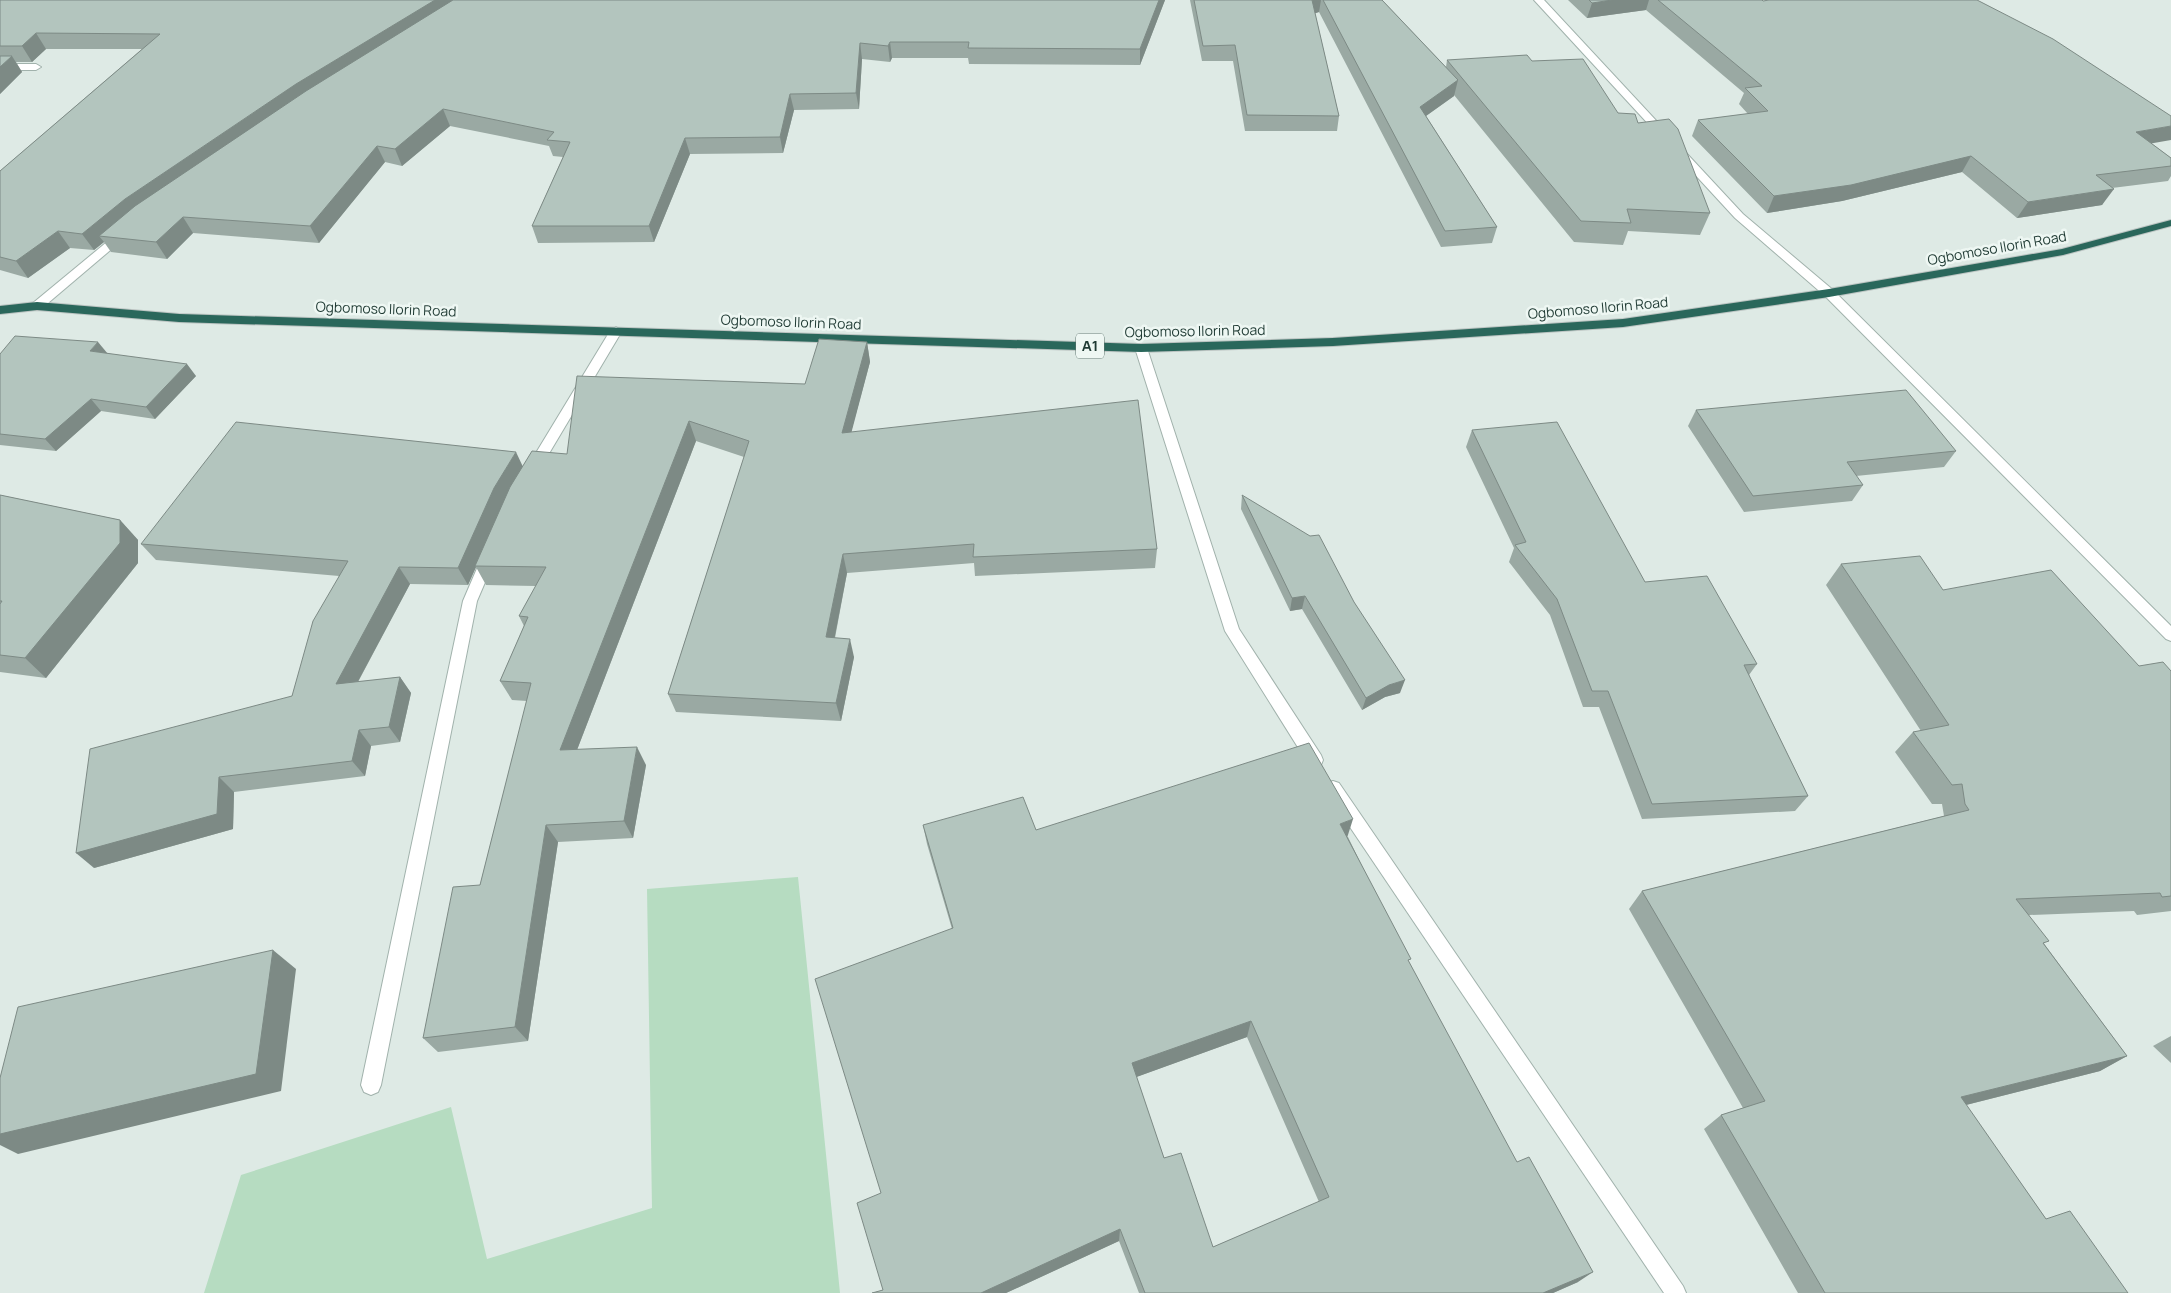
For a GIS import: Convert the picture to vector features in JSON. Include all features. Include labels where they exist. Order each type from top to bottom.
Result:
[{"type":"highway","name":"Ogbomoso Ilorin Road","points":[[0,310],[38,306],[179,318],[1141,348],[1333,342],[1623,323],[1829,293],[2063,252],[2171,223]]},
{"type":"street","points":[[1539,0],[1739,216],[1829,293],[2171,635]]},
{"type":"street","points":[[0,67],[36,67]]},
{"type":"street","points":[[38,306],[134,224]]},
{"type":"street","points":[[526,481],[616,331]]},
{"type":"street","points":[[1141,348],[1232,631],[1324,774],[1676,1293]]},
{"type":"street","points":[[371,1085],[470,601],[492,549]]},
{"type":"green space","points":[[798,877],[840,1293],[204,1293],[241,1175],[451,1107],[487,1259],[652,1208],[647,889]]},
{"type":"building","points":[[0,0],[435,0],[296,84],[125,199],[82,234],[58,231],[16,261],[0,257],[0,171],[160,34],[36,33],[22,46],[0,46]]},
{"type":"building","points":[[453,0],[1159,0],[1140,49],[968,48],[969,42],[890,42],[888,46],[860,43],[856,93],[790,94],[780,137],[685,138],[649,226],[532,226],[570,142],[547,140],[554,132],[443,109],[395,149],[377,146],[310,226],[183,217],[156,242],[99,236],[135,206],[306,91]]},
{"type":"building","points":[[1194,0],[1312,0],[1339,116],[1247,115],[1235,45],[1203,46]]},
{"type":"building","points":[[1323,0],[1382,0],[1458,80],[1420,107],[1497,227],[1445,231]]},
{"type":"building","points":[[1589,0],[1612,0],[1592,3]]},
{"type":"building","points":[[1658,0],[1977,0],[2053,39],[2171,116],[2171,126],[2136,132],[2171,158],[2171,166],[2096,175],[2114,189],[2028,202],[1971,156],[1851,185],[1774,196],[1698,120],[1768,111],[1745,88],[1762,86]]},
{"type":"building","points":[[1527,55],[1532,61],[1583,59],[1618,113],[1635,114],[1638,123],[1669,119],[1678,129],[1710,213],[1627,209],[1631,223],[1581,221],[1447,60]]},
{"type":"building","points":[[0,56],[12,56],[0,67]]},
{"type":"building","points":[[15,336],[98,342],[90,351],[187,364],[146,407],[91,399],[45,439],[0,434],[0,354]]},
{"type":"building","points":[[819,339],[867,342],[842,433],[1138,400],[1157,549],[973,557],[974,544],[843,554],[826,637],[850,639],[836,703],[668,694],[749,441],[689,421],[560,750],[637,747],[624,821],[546,825],[515,1027],[423,1038],[453,887],[480,885],[531,683],[500,681],[528,617],[519,616],[546,567],[475,566],[510,487],[532,451],[567,454],[577,376],[805,384]]},
{"type":"building","points":[[1906,390],[1956,451],[1847,462],[1863,485],[1753,496],[1696,410]]},
{"type":"building","points":[[236,422],[516,452],[494,488],[458,568],[399,567],[336,684],[400,677],[389,727],[359,730],[352,761],[219,777],[217,814],[76,853],[90,749],[292,696],[313,621],[348,561],[141,544]]},
{"type":"building","points":[[1557,422],[1645,582],[1707,576],[1757,664],[1744,665],[1808,796],[1652,804],[1608,691],[1592,691],[1557,599],[1515,545],[1526,542],[1472,430]]},
{"type":"building","points":[[0,495],[120,520],[120,543],[25,658],[0,655],[0,604],[2,601],[0,601]]},
{"type":"building","points":[[1242,495],[1310,536],[1319,535],[1354,602],[1405,680],[1389,685],[1366,698],[1305,596],[1292,598]]},
{"type":"building","points":[[1920,556],[1943,590],[2051,570],[2139,666],[2163,662],[2171,671],[2171,896],[2162,897],[2160,893],[2016,899],[2049,941],[2043,943],[2127,1056],[1961,1097],[2046,1219],[2070,1211],[2128,1293],[1825,1293],[1721,1115],[1765,1101],[1642,891],[1969,810],[1965,804],[1962,784],[1952,785],[1913,732],[1949,725],[1841,564]]},
{"type":"building","points":[[1309,743],[1353,819],[1340,824],[1411,959],[1408,960],[1517,1162],[1529,1157],[1593,1272],[1543,1293],[1145,1293],[1120,1229],[981,1293],[872,1293],[883,1290],[857,1203],[881,1193],[815,979],[953,928],[923,825],[1023,797],[1036,830]],"holes":[[[1251,1021],[1329,1197],[1213,1247],[1181,1153],[1164,1158],[1132,1063]]]},
{"type":"building","points":[[273,950],[256,1074],[0,1134],[0,1078],[18,1007]]}]
